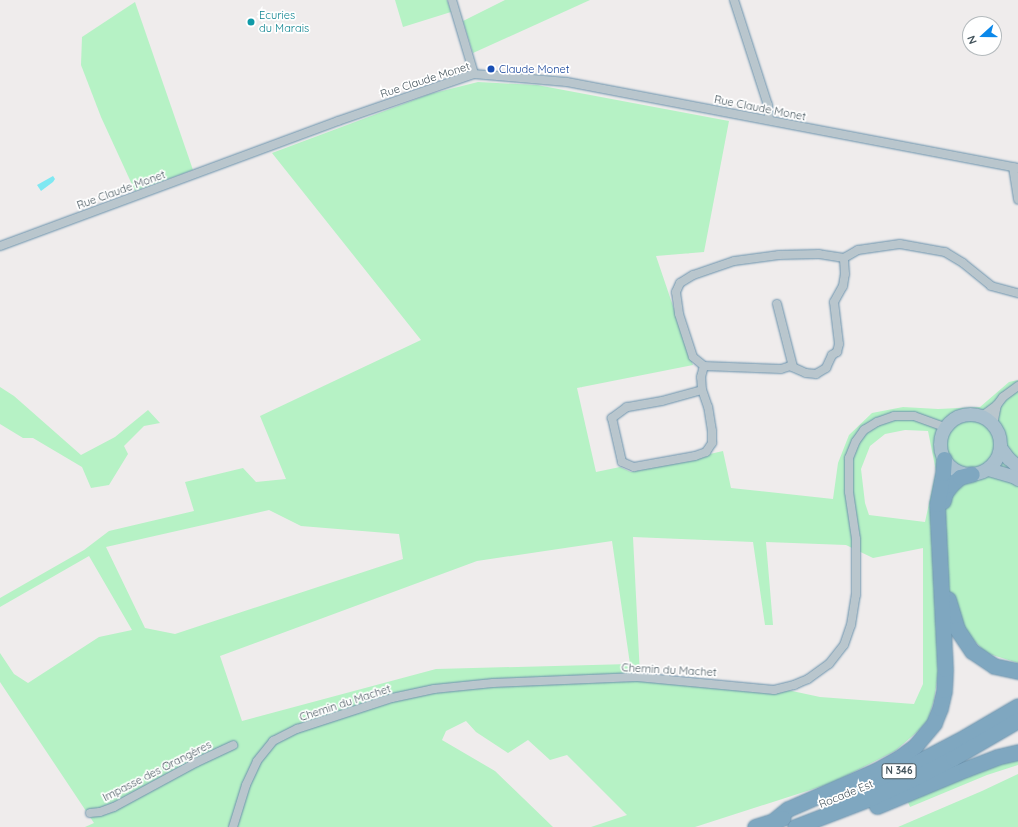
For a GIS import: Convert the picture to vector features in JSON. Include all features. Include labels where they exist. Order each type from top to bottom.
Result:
[{"type":"highway","points":[[773,821],[788,809],[870,773],[900,757],[915,746],[934,723],[940,708],[944,690],[946,669],[937,509],[944,459]]},
{"type":"highway","points":[[972,474],[960,477],[951,485],[944,500],[943,526],[949,603],[957,629],[972,651],[994,666],[1018,671]]},
{"type":"highway","name":"Rocade Est","points":[[755,827],[833,800],[912,765],[965,737],[1018,706]]},
{"type":"highway","name":"Rocade Est","points":[[795,827],[871,798],[914,778],[953,758],[1018,720]]},
{"type":"highway","points":[[818,827],[858,814],[972,766],[1018,752]]},
{"type":"main road","points":[[988,469],[996,459],[1000,447],[1000,439],[993,425],[979,415],[960,416],[952,420],[945,427],[940,443],[944,459],[956,471],[972,474],[988,469],[1013,476],[1018,480]]},
{"type":"main road","points":[[1000,447],[1008,458],[1018,467]]},
{"type":"street","points":[[452,0],[474,74]]},
{"type":"street","points":[[734,0],[768,105],[769,120]]},
{"type":"street","name":"Rue Claude Monet","points":[[0,246],[338,121],[474,74],[567,82],[1016,168]]},
{"type":"street","points":[[1016,168],[1018,200]]},
{"type":"street","points":[[844,258],[845,274],[843,286],[834,302],[839,344],[837,352],[832,355],[826,368],[816,374],[806,373],[793,367],[770,369],[704,366],[693,357],[679,314],[676,292],[680,283],[693,275],[734,261],[813,254],[844,258],[858,250],[900,244],[945,252],[963,263],[991,286],[1018,293]]},
{"type":"street","points":[[777,304],[793,367]]},
{"type":"street","points":[[702,390],[662,401],[627,407],[612,418],[622,462],[634,467],[695,456],[706,452],[712,443],[712,431],[708,407],[702,390],[701,377],[704,366]]},
{"type":"street","points":[[979,415],[985,414],[997,405],[1003,397],[1018,386]]},
{"type":"street","points":[[993,425],[997,405]]},
{"type":"street","name":"Chemin du Machet","points":[[233,827],[246,785],[257,761],[273,741],[297,729],[392,698],[434,689],[493,683],[637,677],[774,690],[794,685],[808,679],[829,664],[844,645],[852,625],[856,595],[856,539],[849,492],[849,458],[856,441],[864,430],[877,422],[894,416],[914,416],[945,427]]},
{"type":"street","name":"Impasse des Orangères","points":[[90,812],[100,812],[114,806],[197,762],[233,745]]},
{"type":"green space","points":[[395,0],[447,0],[451,12],[403,27]]},
{"type":"green space","points":[[505,0],[590,0],[473,53],[463,21]]},
{"type":"green space","points":[[135,2],[193,170],[135,191],[101,117],[81,65],[82,37]]},
{"type":"green space","points":[[478,82],[537,85],[729,121],[704,252],[656,256],[693,365],[577,388],[596,472],[620,467],[631,472],[723,451],[731,488],[833,499],[838,463],[849,435],[872,413],[903,407],[938,409],[980,407],[1009,382],[1018,380],[1018,663],[986,653],[965,631],[936,612],[938,674],[934,700],[928,720],[917,732],[895,751],[832,783],[695,827],[591,827],[627,815],[567,755],[550,760],[528,740],[508,753],[476,732],[466,721],[446,731],[442,740],[495,771],[553,827],[85,827],[94,823],[0,682],[0,653],[14,674],[28,683],[99,637],[132,630],[89,556],[0,607],[0,598],[84,550],[109,531],[194,511],[185,482],[243,468],[256,482],[286,479],[260,416],[421,340],[272,153],[430,94]],"holes":[[[905,430],[928,431],[936,471],[925,522],[869,515],[865,503],[861,469],[870,446],[885,434]],[[269,510],[301,526],[399,534],[403,559],[175,634],[145,628],[106,547]],[[633,537],[753,542],[765,625],[773,625],[766,542],[846,545],[873,558],[923,548],[923,684],[914,704],[820,697],[764,685],[640,675]],[[612,541],[630,664],[436,669],[242,721],[220,656],[477,561]]]},
{"type":"green space","points":[[0,387],[14,396],[81,455],[115,437],[148,410],[160,423],[144,426],[124,446],[128,454],[109,485],[91,488],[82,467],[33,438],[23,438],[0,424]]},
{"type":"green space","points":[[1018,758],[1018,765],[987,775],[910,807],[907,800],[971,773]]},
{"type":"green space","points":[[1018,774],[1018,827],[898,827],[982,791]]},
{"type":"water","points":[[53,176],[55,179],[53,182],[41,191],[37,185]]},
{"type":"place","name":"Ecuries du Marais","points":[[251,22]]},
{"type":"place","name":"Claude Monet","points":[[491,69]]}]
